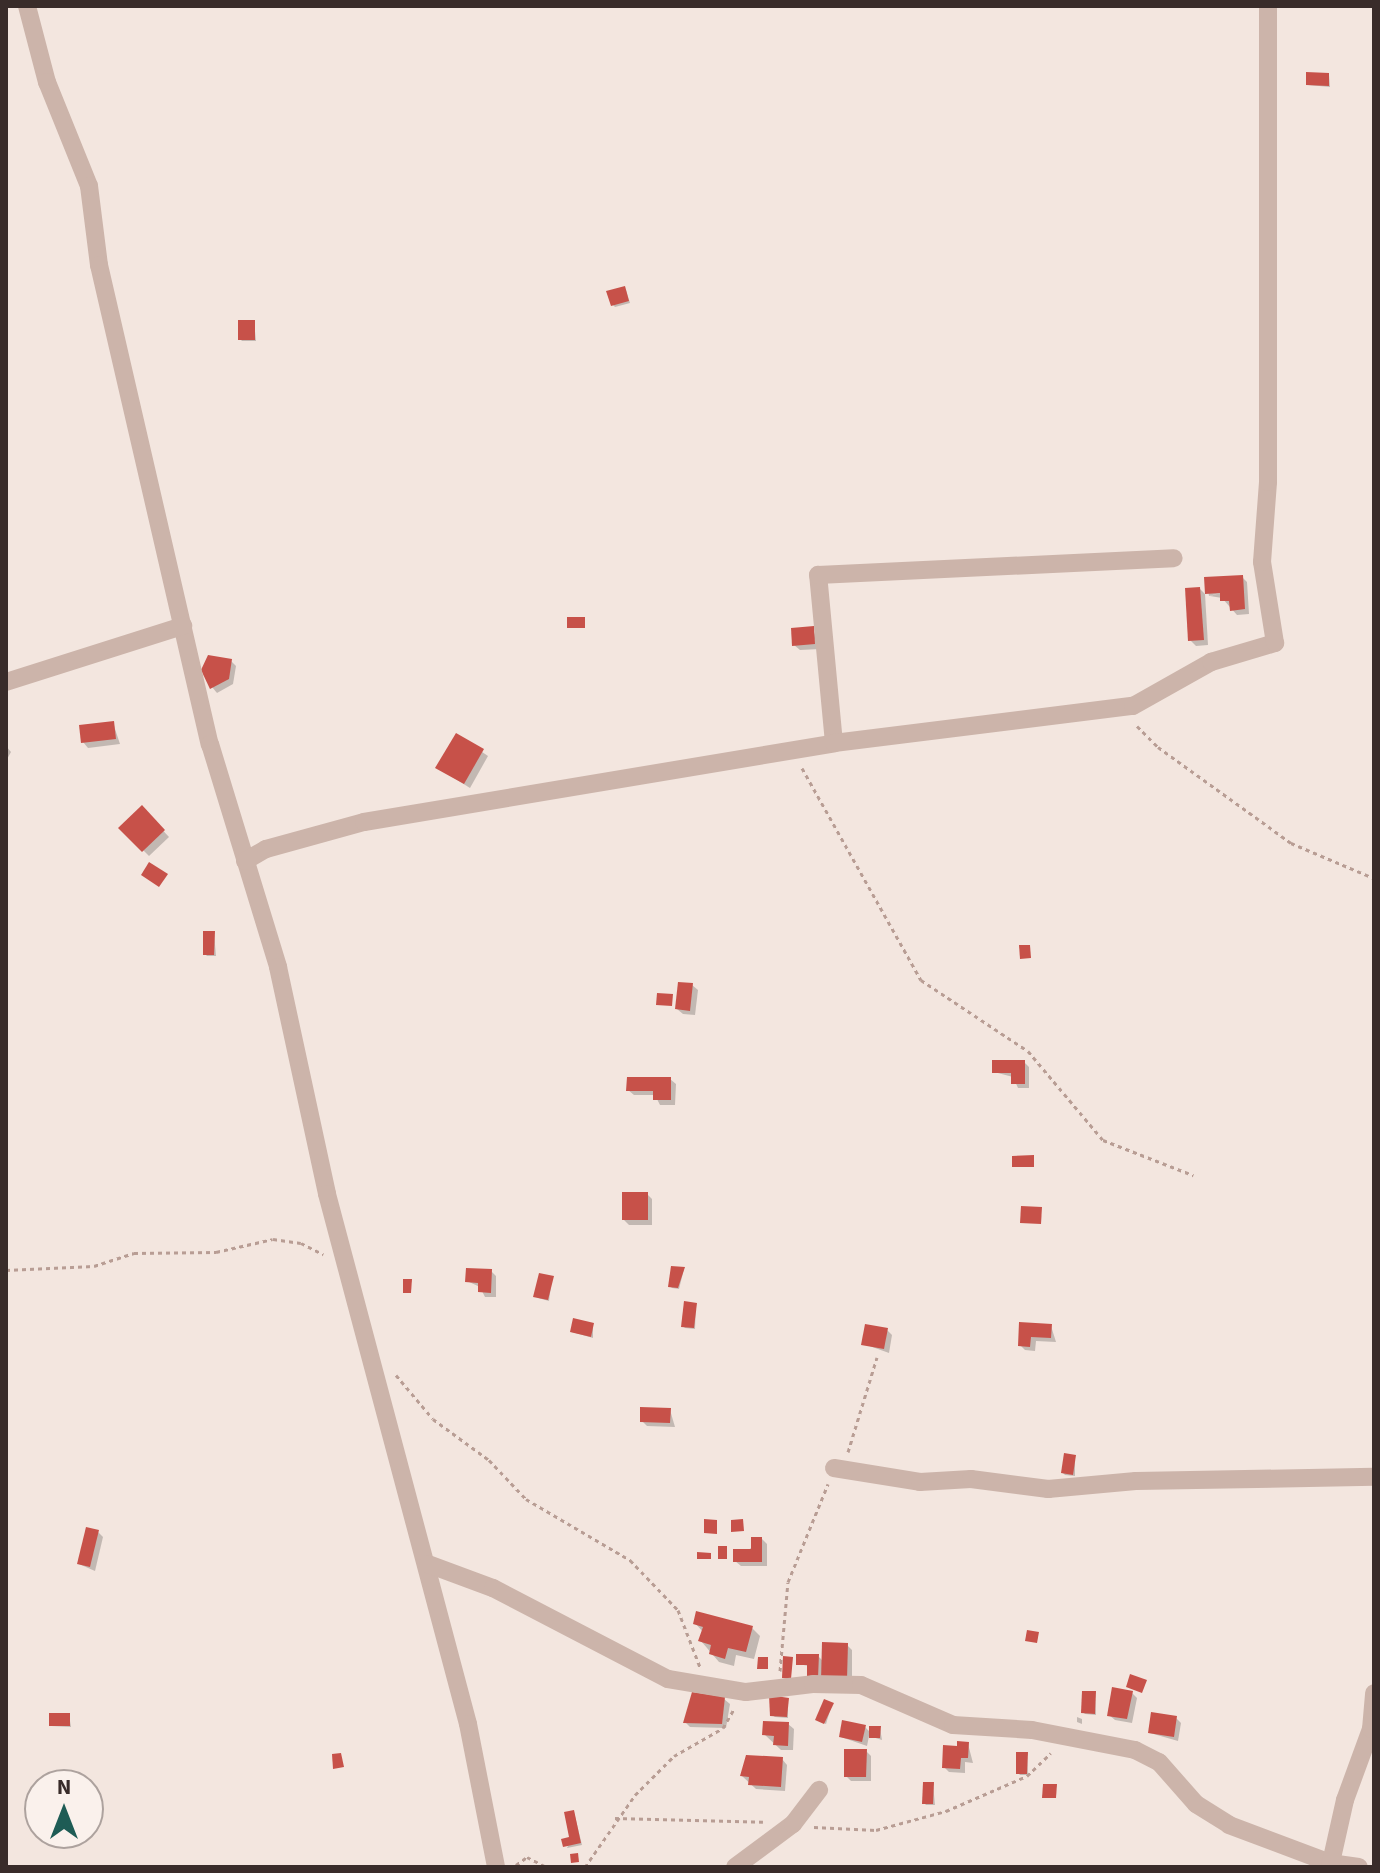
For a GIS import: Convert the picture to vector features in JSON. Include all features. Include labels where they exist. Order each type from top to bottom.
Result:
[{"type":"street","points":[[27,6],[47,82],[89,186],[99,265],[210,744],[278,967],[397,1468],[428,1564],[496,1867]]},
{"type":"street","points":[[245,861],[266,849],[364,822],[834,743],[1133,706],[1211,662],[1275,643],[1262,562],[1268,482],[1268,6]]},
{"type":"street","points":[[834,743],[818,575],[1174,558]]},
{"type":"street","points":[[6,682],[183,626]]},
{"type":"street","points":[[834,1468],[920,1482],[971,1479],[1048,1489],[1136,1481],[1374,1477]]},
{"type":"street","points":[[428,1564],[493,1588],[668,1679],[746,1692],[777,1686],[861,1685],[953,1725],[1067,1735],[1135,1750],[1159,1762],[1196,1804],[1229,1825],[1330,1865],[1359,1867]]},
{"type":"street","points":[[1330,1865],[1345,1800],[1371,1729],[1374,1693]]},
{"type":"street","points":[[735,1867],[793,1824],[819,1790]]},
{"type":"path","points":[[1133,706],[1136,724],[1146,738],[1231,803],[1306,853],[1374,878]]},
{"type":"path","points":[[792,751],[921,980],[1028,1051],[1103,1140],[1193,1175]]},
{"type":"path","points":[[6,1270],[94,1266],[134,1253],[216,1252],[273,1239],[301,1243],[350,1275]]},
{"type":"path","points":[[777,1686],[788,1582],[825,1501],[834,1468],[855,1443],[877,1357]]},
{"type":"path","points":[[394,1373],[433,1419],[489,1460],[526,1499],[608,1544],[670,1599],[708,1685]]},
{"type":"path","points":[[585,1867],[615,1818],[674,1756],[723,1728],[746,1692]]},
{"type":"path","points":[[615,1818],[876,1830],[946,1811],[1027,1776],[1067,1735]]},
{"type":"path","points":[[513,1867],[527,1857],[547,1867]]},
{"type":"building","points":[[1306,72],[1329,73],[1329,86],[1306,85]]},
{"type":"building","points":[[625,286],[629,301],[611,306],[606,291]]},
{"type":"building","points":[[238,320],[255,320],[255,340],[238,340]]},
{"type":"building","points":[[1243,575],[1245,609],[1230,611],[1229,601],[1220,601],[1220,593],[1205,594],[1204,577]]},
{"type":"building","points":[[1200,587],[1204,640],[1188,641],[1185,588]]},
{"type":"building","points":[[567,617],[585,617],[585,628],[567,628]]},
{"type":"building","points":[[814,626],[815,644],[792,646],[791,628]]},
{"type":"building","points":[[208,655],[232,659],[229,679],[210,689],[201,670]]},
{"type":"building","points":[[114,721],[116,739],[81,743],[79,725]]},
{"type":"building","points":[[456,733],[484,749],[464,784],[435,768]]},
{"type":"building","points":[[142,805],[165,830],[142,852],[118,828]]},
{"type":"building","points":[[149,862],[168,874],[159,887],[141,875]]},
{"type":"building","points":[[203,931],[215,931],[214,955],[203,955]]},
{"type":"building","points":[[1019,945],[1030,945],[1031,958],[1020,959]]},
{"type":"building","points":[[678,982],[693,983],[690,1011],[675,1009]]},
{"type":"building","points":[[657,993],[673,994],[672,1006],[656,1005]]},
{"type":"building","points":[[992,1060],[1025,1060],[1025,1084],[1011,1084],[1011,1073],[992,1073]]},
{"type":"building","points":[[627,1077],[671,1077],[671,1100],[653,1100],[653,1091],[626,1091]]},
{"type":"building","points":[[1034,1155],[1034,1167],[1012,1167],[1012,1156]]},
{"type":"building","points":[[622,1192],[648,1192],[648,1220],[622,1220]]},
{"type":"building","points":[[1021,1206],[1042,1207],[1041,1224],[1020,1223]]},
{"type":"building","points":[[671,1266],[685,1267],[678,1288],[668,1287]]},
{"type":"building","points":[[466,1268],[492,1269],[491,1293],[478,1292],[478,1283],[465,1282]]},
{"type":"building","points":[[539,1273],[554,1276],[548,1300],[533,1297]]},
{"type":"building","points":[[403,1279],[412,1279],[411,1293],[403,1293]]},
{"type":"building","points":[[684,1301],[697,1303],[694,1328],[681,1327]]},
{"type":"building","points":[[573,1318],[594,1323],[591,1337],[570,1332]]},
{"type":"building","points":[[1019,1322],[1052,1324],[1051,1338],[1031,1337],[1030,1347],[1018,1346]]},
{"type":"building","points":[[865,1324],[888,1328],[884,1349],[861,1345]]},
{"type":"building","points":[[640,1407],[671,1408],[670,1423],[640,1422]]},
{"type":"building","points":[[1064,1453],[1076,1455],[1073,1475],[1061,1473]]},
{"type":"building","points":[[704,1519],[717,1520],[717,1534],[704,1533]]},
{"type":"building","points":[[743,1519],[744,1531],[731,1532],[731,1520]]},
{"type":"building","points":[[86,1527],[99,1530],[90,1567],[77,1564]]},
{"type":"building","points":[[751,1537],[762,1537],[762,1562],[733,1562],[733,1549],[751,1549]]},
{"type":"building","points":[[718,1546],[727,1546],[727,1559],[718,1559]]},
{"type":"building","points":[[697,1552],[711,1553],[711,1559],[697,1559]]},
{"type":"building","points":[[696,1611],[753,1626],[746,1652],[728,1648],[725,1659],[709,1654],[711,1645],[698,1641],[703,1627],[693,1624]]},
{"type":"building","points":[[1027,1630],[1039,1632],[1037,1643],[1025,1641]]},
{"type":"building","points":[[822,1642],[848,1643],[847,1679],[821,1681]]},
{"type":"building","points":[[796,1654],[819,1654],[818,1678],[807,1678],[807,1665],[796,1665]]},
{"type":"building","points":[[783,1656],[793,1657],[791,1679],[782,1678]]},
{"type":"building","points":[[758,1657],[768,1657],[768,1669],[757,1669]]},
{"type":"building","points":[[1130,1674],[1147,1680],[1142,1693],[1126,1687]]},
{"type":"building","points":[[1112,1687],[1133,1691],[1127,1719],[1107,1716]]},
{"type":"building","points":[[1082,1691],[1096,1691],[1095,1714],[1081,1713]]},
{"type":"building","points":[[692,1692],[725,1697],[722,1724],[683,1723]]},
{"type":"building","points":[[769,1695],[789,1698],[787,1717],[770,1716]]},
{"type":"building","points":[[824,1699],[834,1703],[824,1724],[815,1720]]},
{"type":"building","points":[[1151,1712],[1177,1716],[1174,1737],[1148,1733]]},
{"type":"building","points":[[49,1713],[70,1713],[70,1726],[49,1726]]},
{"type":"building","points":[[842,1720],[866,1725],[862,1742],[839,1737]]},
{"type":"building","points":[[763,1721],[789,1722],[788,1746],[773,1745],[774,1736],[762,1735]]},
{"type":"building","points":[[869,1726],[881,1726],[880,1738],[869,1738]]},
{"type":"building","points":[[957,1741],[969,1742],[968,1758],[961,1758],[960,1769],[942,1768],[943,1745],[957,1746]]},
{"type":"building","points":[[844,1749],[867,1749],[866,1777],[844,1777]]},
{"type":"building","points":[[1016,1752],[1028,1752],[1027,1774],[1016,1774]]},
{"type":"building","points":[[341,1753],[344,1767],[333,1769],[332,1754]]},
{"type":"building","points":[[746,1755],[783,1757],[781,1787],[748,1785],[749,1777],[740,1776]]},
{"type":"building","points":[[923,1782],[934,1782],[933,1804],[922,1804]]},
{"type":"building","points":[[1043,1784],[1057,1784],[1056,1798],[1042,1798]]},
{"type":"building","points":[[574,1810],[581,1843],[563,1847],[561,1839],[569,1837],[564,1812]]},
{"type":"building","points":[[578,1853],[579,1862],[571,1863],[570,1854]]}]
